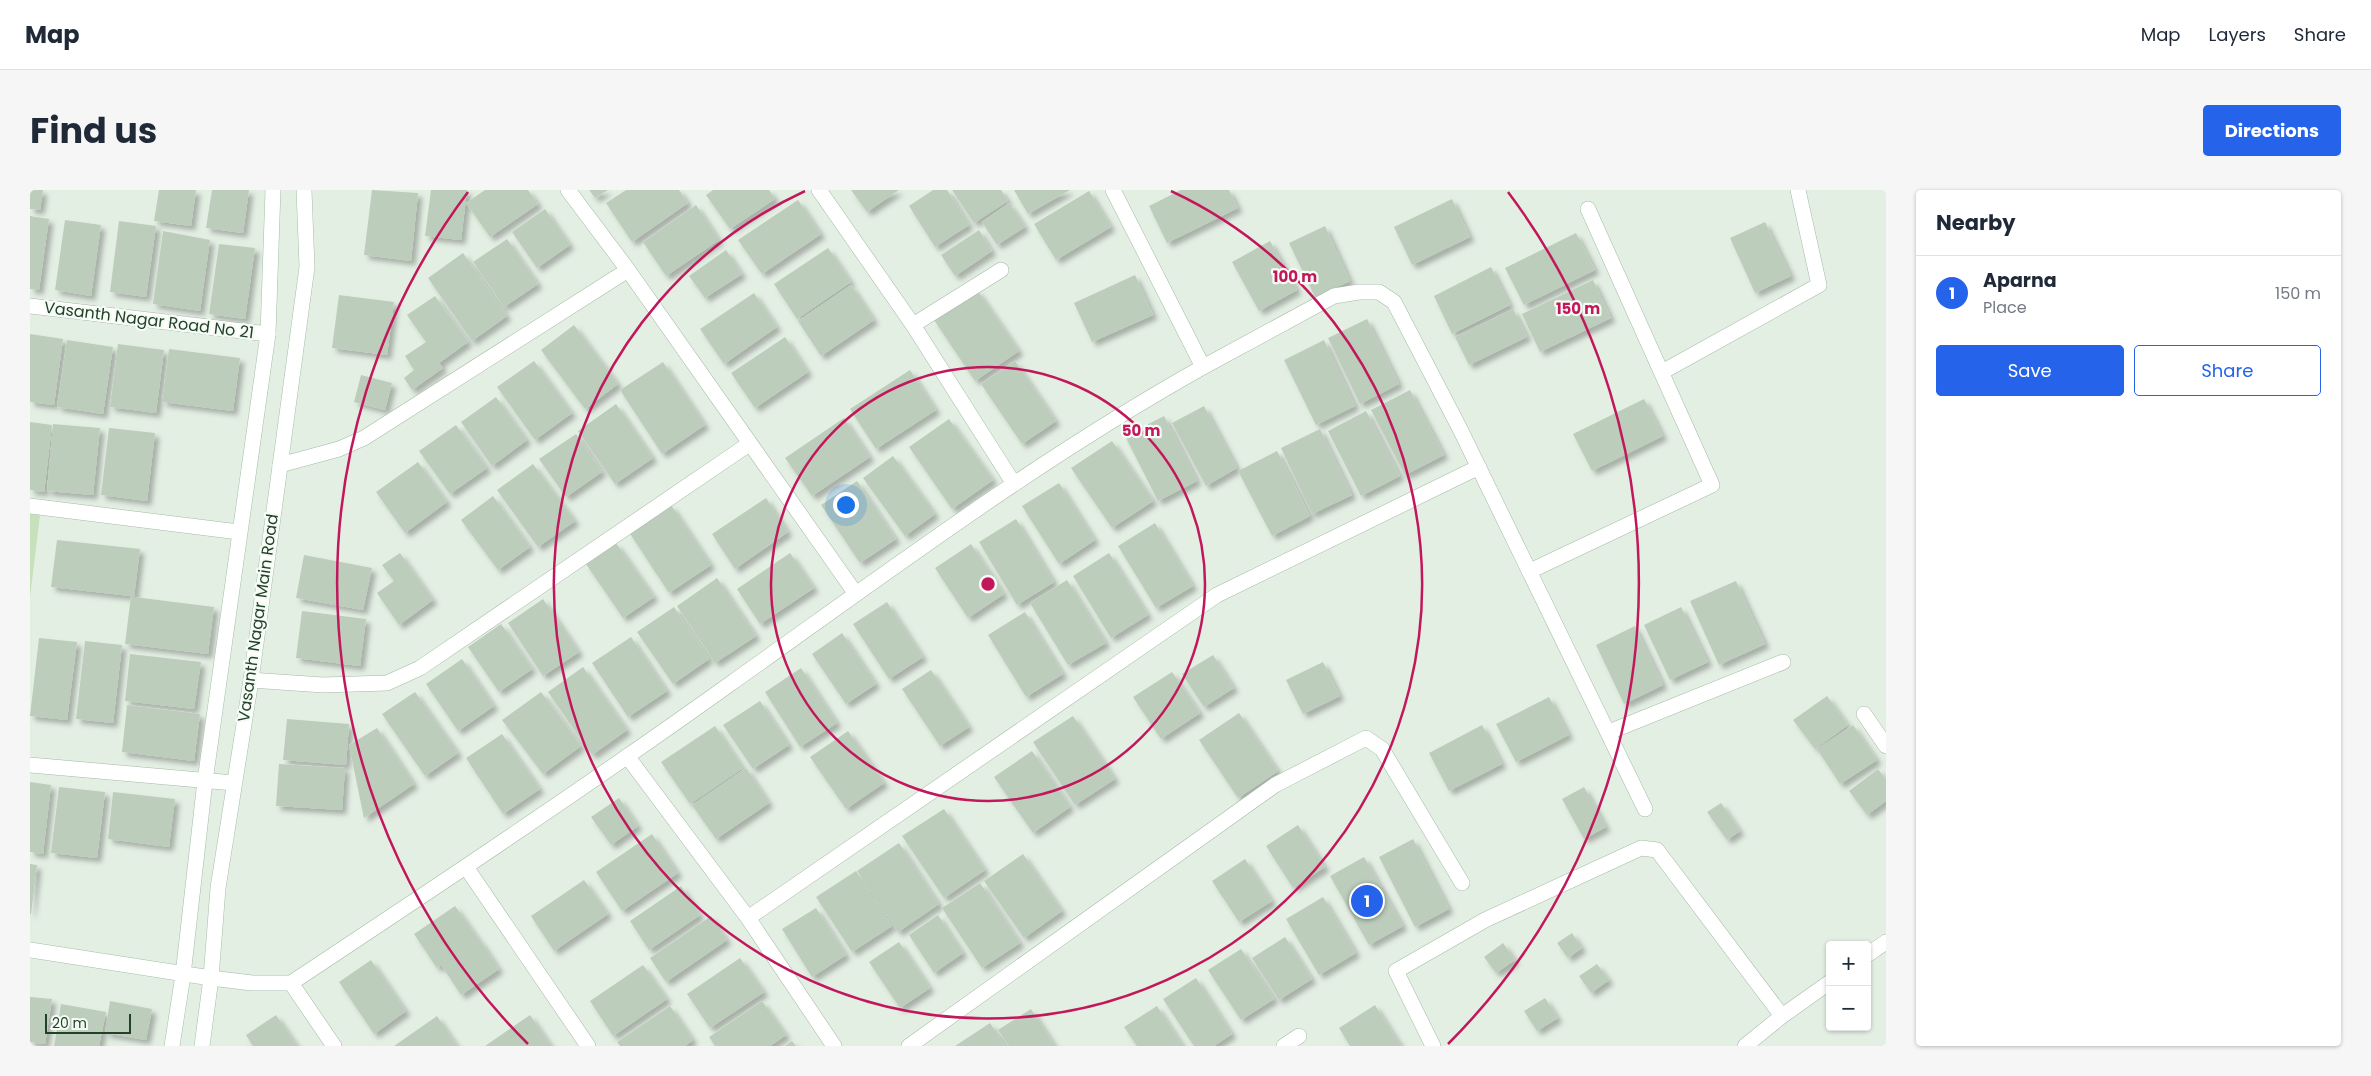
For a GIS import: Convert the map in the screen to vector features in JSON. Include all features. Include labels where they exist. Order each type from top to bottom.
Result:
[{"type":"street","name":"Vasanth Nagar Main Road","points":[[172,1046],[183,975],[205,781],[268,334],[272,190]]},
{"type":"street","name":"Vasanth Nagar Main Road","points":[[202,1046],[211,978],[218,888],[251,680],[306,267],[304,190]]},
{"type":"street","points":[[568,190],[628,270],[856,594]]},
{"type":"street","points":[[819,190],[913,325],[1014,484]]},
{"type":"street","points":[[1113,190],[1203,367]]},
{"type":"street","points":[[1662,372],[1819,285],[1798,190]]},
{"type":"street","points":[[1530,571],[1712,485],[1588,209]]},
{"type":"street","points":[[280,465],[339,449],[364,438],[628,270]]},
{"type":"street","points":[[913,325],[1001,270]]},
{"type":"street","points":[[30,950],[183,975],[252,982],[291,983],[466,867],[627,756],[1014,484],[1141,402],[1203,367],[1334,296],[1359,292],[1379,292],[1394,302],[1479,467],[1646,809]]},
{"type":"street","name":"Vasanth Nagar Road No 21","points":[[30,306],[268,334]]},
{"type":"street","points":[[251,680],[323,685],[387,684],[420,668],[749,444]]},
{"type":"street","points":[[748,918],[1217,595],[1479,467]]},
{"type":"street","points":[[30,506],[239,532]]},
{"type":"street","points":[[1610,732],[1783,662]]},
{"type":"street","points":[[1864,714],[1886,746]]},
{"type":"street","points":[[909,1046],[1275,784],[1366,738],[1382,749],[1462,883]]},
{"type":"street","points":[[627,756],[748,918],[834,1046]]},
{"type":"street","points":[[30,765],[234,783]]},
{"type":"street","points":[[1433,1046],[1396,971],[1485,920],[1641,848],[1657,850],[1782,1016]]},
{"type":"street","points":[[466,867],[588,1046]]},
{"type":"street","points":[[1871,952],[1886,942]]},
{"type":"street","points":[[291,983],[334,1046]]},
{"type":"street","points":[[1745,1046],[1782,1016],[1826,985]]},
{"type":"street","points":[[1284,1046],[1299,1036]]},
{"type":"green space","points":[[30,514],[40,515],[30,597]]},
{"type":"building","points":[[30,190],[43,190],[40,210],[30,209]]},
{"type":"building","points":[[159,190],[196,190],[191,226],[154,221]]},
{"type":"building","points":[[212,190],[249,190],[243,233],[206,228]]},
{"type":"building","points":[[372,190],[418,193],[411,261],[364,255]]},
{"type":"building","points":[[431,190],[467,190],[461,240],[425,236]]},
{"type":"building","points":[[485,190],[528,190],[538,204],[490,237],[466,203]]},
{"type":"building","points":[[589,190],[608,190],[595,198]]},
{"type":"building","points":[[626,190],[679,190],[688,203],[632,242],[606,203]]},
{"type":"building","points":[[713,190],[769,190],[775,199],[730,229],[706,195]]},
{"type":"building","points":[[851,190],[899,190],[867,212]]},
{"type":"building","points":[[933,190],[947,190],[969,225],[935,247],[909,206]]},
{"type":"building","points":[[952,190],[1001,190],[1008,201],[974,223]]},
{"type":"building","points":[[1014,190],[1070,190],[1028,214]]},
{"type":"building","points":[[1181,190],[1229,190],[1238,208],[1167,243],[1149,206]]},
{"type":"building","points":[[1089,191],[1111,227],[1056,260],[1034,224]]},
{"type":"building","points":[[1452,199],[1470,237],[1412,265],[1394,227]]},
{"type":"building","points":[[798,200],[821,234],[762,274],[738,240]]},
{"type":"building","points":[[1009,203],[1025,227],[997,245],[982,222]]},
{"type":"building","points":[[696,205],[719,240],[666,276],[643,242]]},
{"type":"building","points":[[545,209],[570,245],[537,268],[512,232]]},
{"type":"building","points":[[30,216],[49,219],[39,290],[30,289]]},
{"type":"building","points":[[65,220],[101,225],[91,296],[55,290]]},
{"type":"building","points":[[119,221],[156,226],[146,297],[110,292]]},
{"type":"building","points":[[1765,222],[1791,276],[1755,293],[1730,238]]},
{"type":"building","points":[[1325,226],[1350,281],[1315,297],[1289,243]]},
{"type":"building","points":[[979,230],[992,251],[955,276],[941,255]]},
{"type":"building","points":[[163,231],[210,240],[200,311],[153,304]]},
{"type":"building","points":[[1576,233],[1595,270],[1524,305],[1505,268]]},
{"type":"building","points":[[507,239],[538,284],[504,307],[473,262]]},
{"type":"building","points":[[1270,241],[1297,290],[1259,311],[1232,262]]},
{"type":"building","points":[[219,244],[255,248],[245,319],[209,314]]},
{"type":"building","points":[[828,248],[851,282],[797,319],[774,284]]},
{"type":"building","points":[[726,250],[742,274],[705,298],[689,276]]},
{"type":"building","points":[[463,253],[507,316],[472,341],[428,278]]},
{"type":"building","points":[[1491,267],[1510,305],[1452,334],[1434,296]]},
{"type":"building","points":[[1135,275],[1153,315],[1092,342],[1074,303]]},
{"type":"building","points":[[1593,280],[1611,318],[1540,352],[1522,314]]},
{"type":"building","points":[[851,285],[874,320],[821,356],[798,321]]},
{"type":"building","points":[[977,290],[1019,351],[975,381],[934,320]]},
{"type":"building","points":[[754,293],[777,327],[724,364],[700,329]]},
{"type":"building","points":[[339,295],[394,302],[387,355],[332,348]]},
{"type":"building","points":[[435,296],[468,342],[439,363],[443,368],[412,390],[404,378],[414,370],[405,356],[426,342],[407,315]]},
{"type":"building","points":[[1513,309],[1527,337],[1469,365],[1455,337]]},
{"type":"building","points":[[1367,319],[1399,384],[1360,404],[1328,338]]},
{"type":"building","points":[[574,325],[618,384],[585,409],[541,350]]},
{"type":"building","points":[[30,334],[63,339],[54,405],[30,402]]},
{"type":"building","points":[[785,337],[808,372],[755,408],[731,373]]},
{"type":"building","points":[[67,340],[113,347],[103,414],[57,407]]},
{"type":"building","points":[[1324,340],[1355,406],[1316,425],[1284,360]]},
{"type":"building","points":[[118,344],[164,350],[156,413],[110,407]]},
{"type":"building","points":[[169,349],[240,358],[233,411],[162,402]]},
{"type":"building","points":[[534,361],[572,413],[535,440],[497,387]]},
{"type":"building","points":[[1015,361],[1056,421],[1022,444],[981,384]]},
{"type":"building","points":[[663,362],[705,425],[662,454],[620,390]]},
{"type":"building","points":[[910,370],[936,410],[876,449],[850,409]]},
{"type":"building","points":[[361,375],[392,383],[385,410],[354,402]]},
{"type":"building","points":[[1410,390],[1444,455],[1405,475],[1371,410]]},
{"type":"building","points":[[496,397],[527,440],[492,466],[461,422]]},
{"type":"building","points":[[1644,399],[1663,436],[1592,471],[1573,434]]},
{"type":"building","points":[[616,404],[653,458],[615,484],[578,431]]},
{"type":"building","points":[[1204,406],[1237,468],[1206,486],[1172,423]]},
{"type":"building","points":[[1366,411],[1400,476],[1361,496],[1328,431]]},
{"type":"building","points":[[1164,416],[1197,481],[1158,501],[1125,436]]},
{"type":"building","points":[[844,418],[870,457],[812,496],[785,458]]},
{"type":"building","points":[[949,419],[993,480],[952,509],[909,447]]},
{"type":"building","points":[[30,422],[52,425],[44,492],[30,490]]},
{"type":"building","points":[[53,424],[100,428],[93,495],[47,491]]},
{"type":"building","points":[[456,425],[487,468],[450,494],[419,451]]},
{"type":"building","points":[[109,428],[155,433],[147,501],[101,495]]},
{"type":"building","points":[[1320,429],[1352,495],[1312,514],[1281,448]]},
{"type":"building","points":[[576,434],[602,472],[566,497],[539,459]]},
{"type":"building","points":[[1112,441],[1153,501],[1112,528],[1071,468]]},
{"type":"building","points":[[1277,451],[1310,516],[1272,536],[1238,471]]},
{"type":"building","points":[[893,456],[935,514],[905,536],[863,478]]},
{"type":"building","points":[[418,462],[447,502],[405,533],[376,492]]},
{"type":"building","points":[[533,464],[575,521],[538,547],[497,490]]},
{"type":"building","points":[[857,481],[896,539],[860,563],[821,505]]},
{"type":"building","points":[[1059,483],[1095,540],[1059,564],[1022,506]]},
{"type":"building","points":[[493,496],[530,547],[498,570],[461,520]]},
{"type":"building","points":[[766,498],[788,532],[735,569],[712,534]]},
{"type":"building","points":[[671,505],[711,565],[669,593],[629,532]]},
{"type":"building","points":[[1016,519],[1054,582],[1017,605],[979,542]]},
{"type":"building","points":[[1155,523],[1193,586],[1156,608],[1118,546]]},
{"type":"building","points":[[57,540],[140,549],[134,597],[214,607],[208,654],[125,644],[131,596],[51,587]]},
{"type":"building","points":[[616,543],[654,597],[623,618],[586,564]]},
{"type":"building","points":[[971,544],[1004,594],[968,618],[935,568]]},
{"type":"building","points":[[400,553],[433,600],[399,625],[377,593],[394,581],[382,565]]},
{"type":"building","points":[[790,553],[814,588],[760,624],[737,589]]},
{"type":"building","points":[[1109,553],[1148,615],[1111,638],[1073,576]]},
{"type":"building","points":[[304,555],[372,568],[363,610],[296,598]]},
{"type":"building","points":[[717,578],[756,636],[715,663],[677,606]]},
{"type":"building","points":[[1067,580],[1106,643],[1068,665],[1030,603]]},
{"type":"building","points":[[1736,581],[1765,644],[1719,665],[1690,601]]},
{"type":"building","points":[[543,599],[579,652],[543,676],[508,623]]},
{"type":"building","points":[[887,602],[923,657],[889,679],[853,624]]},
{"type":"building","points":[[674,607],[709,659],[673,684],[637,632]]},
{"type":"building","points":[[1681,607],[1708,662],[1670,680],[1644,625]]},
{"type":"building","points":[[302,611],[366,619],[360,666],[296,658]]},
{"type":"building","points":[[1025,612],[1063,674],[1026,697],[988,635]]},
{"type":"building","points":[[501,624],[532,669],[499,692],[468,647]]},
{"type":"building","points":[[1635,626],[1663,685],[1624,704],[1596,645]]},
{"type":"building","points":[[842,633],[876,684],[846,704],[812,654]]},
{"type":"building","points":[[631,637],[667,691],[628,717],[592,663]]},
{"type":"building","points":[[39,638],[77,642],[67,720],[30,716]]},
{"type":"building","points":[[85,641],[122,645],[113,723],[76,719]]},
{"type":"building","points":[[130,654],[201,662],[194,709],[125,701]]},
{"type":"building","points":[[1213,655],[1234,688],[1204,707],[1182,674]]},
{"type":"building","points":[[462,659],[494,706],[458,731],[426,684]]},
{"type":"building","points":[[1323,662],[1340,696],[1303,714],[1286,680]]},
{"type":"building","points":[[583,667],[627,730],[592,755],[548,692]]},
{"type":"building","points":[[801,668],[837,723],[800,747],[765,692]]},
{"type":"building","points":[[931,670],[969,727],[940,746],[902,689]]},
{"type":"building","points":[[1172,672],[1200,713],[1161,739],[1133,697]]},
{"type":"building","points":[[415,692],[458,753],[425,776],[382,714]]},
{"type":"building","points":[[541,692],[581,746],[543,774],[502,720]]},
{"type":"building","points":[[1827,696],[1848,725],[1815,749],[1793,720]]},
{"type":"building","points":[[1549,697],[1569,735],[1516,762],[1496,724]]},
{"type":"building","points":[[760,701],[789,745],[753,769],[723,725]]},
{"type":"building","points":[[127,705],[200,714],[194,761],[122,752]]},
{"type":"building","points":[[1239,713],[1278,771],[1238,798],[1199,740]]},
{"type":"building","points":[[1073,716],[1115,779],[1075,805],[1033,742]]},
{"type":"building","points":[[287,719],[349,724],[346,765],[283,760]]},
{"type":"building","points":[[1482,725],[1502,764],[1449,791],[1429,753]]},
{"type":"building","points":[[1853,725],[1877,760],[1840,784],[1817,749]]},
{"type":"building","points":[[715,726],[743,768],[690,804],[661,762]]},
{"type":"building","points":[[377,728],[414,784],[364,818],[349,745]]},
{"type":"building","points":[[848,731],[884,783],[846,809],[810,757]]},
{"type":"building","points":[[502,734],[540,789],[503,814],[466,758]]},
{"type":"building","points":[[1032,751],[1070,807],[1033,833],[994,777]]},
{"type":"building","points":[[279,764],[345,768],[342,810],[276,806]]},
{"type":"building","points":[[746,768],[769,803],[716,839],[692,805]]},
{"type":"building","points":[[1878,769],[1886,780],[1886,801],[1867,815],[1849,791]]},
{"type":"building","points":[[30,782],[51,785],[43,854],[30,852]]},
{"type":"building","points":[[59,787],[105,792],[97,858],[51,853]]},
{"type":"building","points":[[1584,787],[1606,827],[1584,839],[1562,799]]},
{"type":"building","points":[[113,792],[175,799],[169,847],[108,839]]},
{"type":"building","points":[[619,798],[638,826],[611,845],[591,817]]},
{"type":"building","points":[[1721,803],[1740,831],[1727,840],[1707,812]]},
{"type":"building","points":[[944,809],[985,870],[944,898],[902,836]]},
{"type":"building","points":[[1298,825],[1325,867],[1293,888],[1266,846]]},
{"type":"building","points":[[652,834],[678,873],[622,911],[596,872]]},
{"type":"building","points":[[1413,839],[1449,909],[1415,927],[1379,857]]},
{"type":"building","points":[[899,843],[939,904],[898,932],[857,871]]},
{"type":"building","points":[[1023,854],[1062,911],[1024,938],[984,881]]},
{"type":"building","points":[[1364,857],[1403,926],[1369,945],[1330,876]]},
{"type":"building","points":[[1245,859],[1272,901],[1239,922],[1212,881]]},
{"type":"building","points":[[30,864],[37,865],[31,914],[30,914]]},
{"type":"building","points":[[856,871],[892,926],[852,952],[816,897]]},
{"type":"building","points":[[584,880],[608,914],[554,951],[531,916]]},
{"type":"building","points":[[980,883],[1020,943],[982,968],[942,908]]},
{"type":"building","points":[[681,886],[700,915],[649,950],[630,921]]},
{"type":"building","points":[[1323,897],[1356,953],[1319,975],[1286,919]]},
{"type":"building","points":[[455,906],[479,940],[437,968],[414,934]]},
{"type":"building","points":[[816,908],[846,955],[812,977],[782,929]]},
{"type":"building","points":[[938,915],[963,953],[934,973],[909,935]]},
{"type":"building","points":[[711,916],[727,940],[666,982],[650,958]]},
{"type":"building","points":[[1572,933],[1582,948],[1568,958],[1557,943]]},
{"type":"building","points":[[1285,937],[1312,979],[1279,1000],[1252,958]]},
{"type":"building","points":[[480,940],[499,969],[461,995],[442,966]]},
{"type":"building","points":[[899,942],[930,988],[900,1008],[869,962]]},
{"type":"building","points":[[1503,943],[1515,960],[1496,973],[1484,957]]},
{"type":"building","points":[[1241,949],[1274,999],[1241,1020],[1208,970]]},
{"type":"building","points":[[740,958],[764,992],[710,1028],[687,994]]},
{"type":"building","points":[[371,960],[406,1011],[374,1034],[339,982]]},
{"type":"building","points":[[1597,964],[1609,980],[1591,993],[1579,976]]},
{"type":"building","points":[[643,965],[667,999],[613,1036],[590,1001]]},
{"type":"building","points":[[1196,978],[1232,1034],[1214,1046],[1194,1046],[1163,999]]},
{"type":"building","points":[[30,997],[52,999],[45,1044],[30,1042]]},
{"type":"building","points":[[1545,998],[1558,1018],[1537,1031],[1524,1011]]},
{"type":"building","points":[[110,1001],[152,1009],[146,1040],[105,1033]]},
{"type":"building","points":[[762,1001],[786,1035],[770,1046],[715,1046],[709,1037]]},
{"type":"building","points":[[61,1004],[106,1012],[99,1046],[54,1046]]},
{"type":"building","points":[[1375,1005],[1401,1046],[1350,1046],[1339,1028]]},
{"type":"building","points":[[670,1006],[693,1040],[685,1046],[620,1046],[617,1042]]},
{"type":"building","points":[[1157,1006],[1183,1046],[1137,1046],[1124,1027]]},
{"type":"building","points":[[1031,1009],[1055,1046],[1009,1046],[998,1030]]},
{"type":"building","points":[[276,1015],[297,1046],[253,1046],[246,1035]]},
{"type":"building","points":[[530,1015],[551,1046],[485,1046]]},
{"type":"building","points":[[437,1016],[457,1046],[394,1046]]},
{"type":"building","points":[[990,1023],[1005,1046],[955,1046]]},
{"type":"building","points":[[792,1041],[796,1046],[785,1046]]},
{"type":"place","name":"Aparna","points":[[1367,901]]}]
